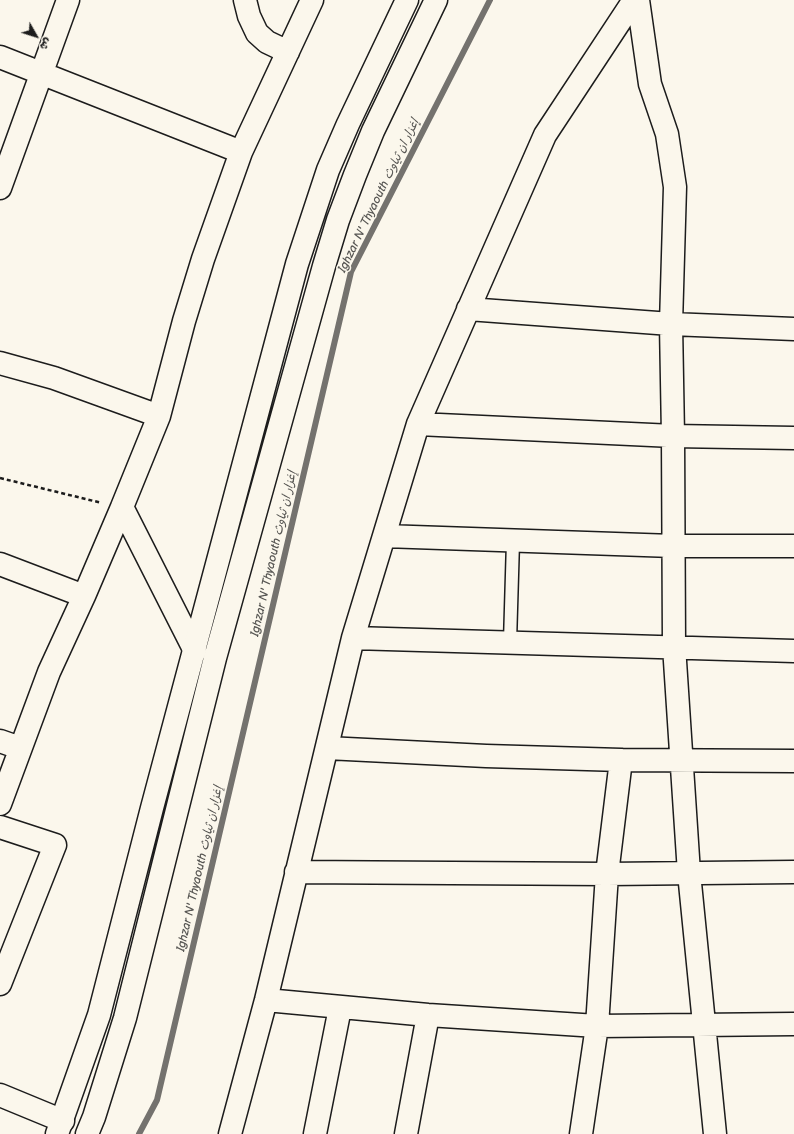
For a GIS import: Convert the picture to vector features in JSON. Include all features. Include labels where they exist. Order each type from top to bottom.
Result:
[{"type":"street","points":[[0,188],[68,0]]},
{"type":"street","points":[[244,0],[249,16],[257,33],[267,42],[288,52]]},
{"type":"street","points":[[0,804],[49,672],[84,596],[159,416],[184,321],[203,259],[241,152],[312,0]]},
{"type":"street","points":[[0,1095],[60,1127],[99,1015],[297,264],[328,170],[348,124],[407,0]]},
{"type":"street","points":[[88,1134],[125,1018],[215,658],[326,260],[355,175],[373,131],[436,0]]},
{"type":"street","points":[[230,1134],[266,1000],[353,638],[418,424],[545,134],[634,0]]},
{"type":"street","points":[[638,0],[650,84],[667,134],[675,187],[670,324],[673,436],[674,646],[689,873],[715,1134]]},
{"type":"street","points":[[0,57],[241,152]]},
{"type":"street","points":[[468,309],[670,324],[794,329]]},
{"type":"street","points":[[0,363],[54,378],[159,416]]},
{"type":"street","points":[[418,424],[673,436],[794,438]]},
{"type":"street","points":[[122,507],[195,652]]},
{"type":"street","points":[[384,536],[673,546],[794,546]]},
{"type":"street","points":[[0,564],[84,596]]},
{"type":"street","points":[[353,638],[674,646],[794,651]]},
{"type":"street","points":[[0,740],[20,748]]},
{"type":"street","points":[[327,748],[486,756],[621,760],[794,761]]},
{"type":"street","points":[[581,1134],[597,1026],[607,874],[621,760]]},
{"type":"street","points":[[0,827],[55,845],[0,984]]},
{"type":"street","points":[[296,872],[607,874],[794,872]]},
{"type":"street","points":[[266,1000],[428,1015],[597,1026],[794,1024]]},
{"type":"street","points":[[315,1134],[340,1008]]},
{"type":"street","points":[[406,1134],[428,1015]]},
{"type":"lane","points":[[510,642],[513,541]]},
{"type":"path","points":[[0,478],[122,507]]},
{"type":"waterway","name":"Ighzar N' Thyaouth إغزار ان ثياوث","points":[[139,1134],[157,1100],[351,272],[490,0]]}]
